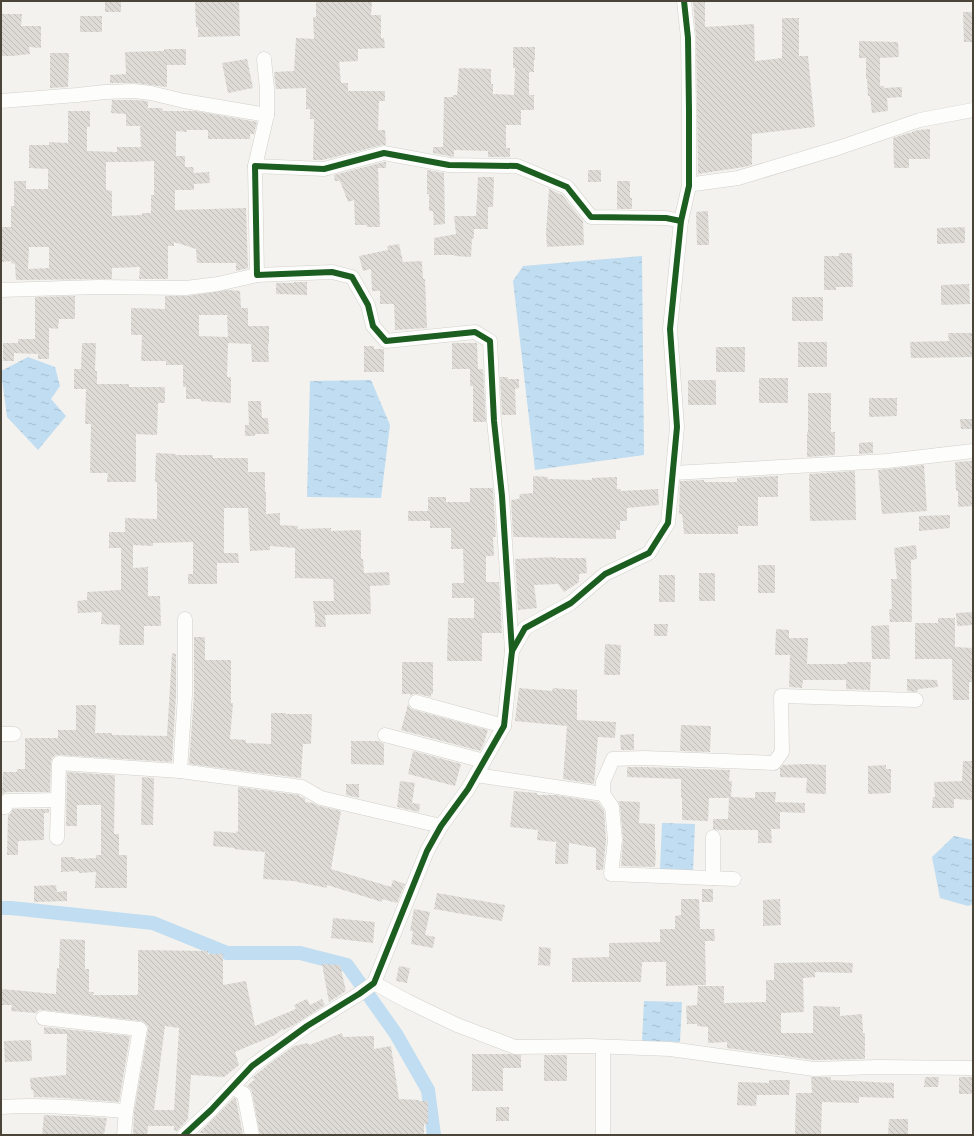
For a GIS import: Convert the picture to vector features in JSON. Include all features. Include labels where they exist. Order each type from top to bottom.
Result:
[{"type":"street","points":[[512,651],[525,628],[571,603],[605,574],[649,553],[668,523],[677,427],[670,330],[681,221],[689,186],[688,38],[684,1]]},
{"type":"street","points":[[257,275],[255,166],[267,115],[267,89],[264,59]]},
{"type":"street","points":[[1,101],[134,91],[267,115]]},
{"type":"street","points":[[694,184],[738,178],[838,148],[920,120],[973,110]]},
{"type":"street","points":[[255,166],[324,169],[384,153],[449,165],[517,166],[566,187],[591,217],[666,218],[681,221]]},
{"type":"street","points":[[1,290],[98,287],[186,288],[218,284],[257,275],[332,272],[352,277],[368,305],[373,326],[386,341],[475,332],[490,341],[494,421],[502,496],[512,651],[504,726],[468,788],[441,826],[427,851],[367,988],[307,1026],[252,1066],[211,1110],[184,1135]]},
{"type":"street","points":[[673,473],[887,461],[973,450]]},
{"type":"street","points":[[180,771],[185,695],[185,620]]},
{"type":"street","points":[[734,879],[612,874],[615,840],[612,807],[603,794],[603,782],[613,759],[644,758],[774,763],[782,752],[781,696],[916,700]]},
{"type":"street","points":[[416,702],[504,726]]},
{"type":"street","points":[[385,735],[484,761]]},
{"type":"street","points":[[57,838],[60,762],[180,771],[302,787],[321,798],[441,826]]},
{"type":"street","points":[[476,775],[603,794]]},
{"type":"street","points":[[1,807],[5,807],[7,801],[58,800]]},
{"type":"street","points":[[713,838],[713,878]]},
{"type":"street","points":[[367,988],[406,1001],[451,1022],[514,1047],[670,1049],[814,1069],[877,1067],[973,1068]]},
{"type":"street","points":[[42,1018],[140,1029],[126,1111],[124,1135]]},
{"type":"street","points":[[603,1047],[603,1135]]},
{"type":"street","points":[[232,1087],[244,1094],[252,1135]]},
{"type":"street","points":[[1,1107],[23,1105],[66,1106],[126,1111]]},
{"type":"water","points":[[642,256],[644,455],[535,470],[513,281],[523,266]]},
{"type":"water","points":[[28,357],[55,367],[60,386],[51,399],[66,416],[38,450],[7,417],[1,371]]},
{"type":"water","points":[[371,380],[390,425],[381,498],[307,497],[310,381]]},
{"type":"water","points":[[662,823],[695,824],[693,872],[660,870]]},
{"type":"water","points":[[954,836],[973,840],[973,904],[968,906],[940,898],[932,857]]},
{"type":"water","points":[[644,1001],[682,1002],[680,1042],[642,1041]]},
{"type":"building","points":[[105,1],[121,1],[121,12],[105,12]]},
{"type":"building","points":[[195,1],[239,1],[240,36],[198,37]]},
{"type":"building","points":[[316,1],[372,2],[371,15],[381,15],[381,38],[384,38],[385,48],[358,49],[358,61],[339,62],[341,83],[348,83],[348,91],[385,91],[385,101],[379,101],[378,130],[385,130],[386,145],[323,160],[313,160],[314,119],[310,119],[310,109],[306,109],[306,88],[276,89],[274,72],[294,71],[296,38],[314,39],[313,17],[316,17]]},
{"type":"building","points":[[693,1],[705,1],[705,27],[754,24],[755,61],[782,58],[782,18],[799,18],[799,56],[808,56],[815,127],[752,134],[752,165],[698,174],[696,38]]},
{"type":"building","points":[[963,12],[973,12],[973,42],[964,42]]},
{"type":"building","points":[[1,14],[22,14],[21,26],[41,26],[41,48],[29,47],[30,54],[1,56]]},
{"type":"building","points":[[80,16],[102,16],[102,32],[80,32]]},
{"type":"building","points":[[859,41],[898,42],[899,57],[880,58],[880,86],[884,86],[884,88],[902,87],[902,97],[887,98],[888,111],[872,113],[866,79],[866,58],[859,58]]},
{"type":"building","points":[[513,47],[535,47],[534,72],[529,72],[529,95],[534,95],[534,110],[521,110],[521,125],[506,125],[506,148],[510,148],[510,157],[488,157],[488,151],[454,150],[454,157],[433,153],[433,147],[443,147],[444,97],[453,97],[453,95],[457,95],[459,68],[491,69],[493,94],[514,95],[515,68],[513,68]]},
{"type":"building","points":[[164,49],[186,49],[186,65],[167,65],[167,87],[135,83],[110,83],[110,75],[126,74],[125,52],[164,51]]},
{"type":"building","points":[[50,53],[69,53],[68,87],[50,88]]},
{"type":"building","points":[[247,59],[253,88],[228,93],[222,63]]},
{"type":"building","points":[[112,100],[134,100],[148,101],[148,108],[162,108],[163,111],[195,111],[257,122],[254,134],[250,134],[250,139],[208,139],[208,130],[187,130],[187,132],[176,131],[176,156],[185,156],[185,167],[193,167],[194,173],[209,172],[210,183],[194,184],[194,190],[175,190],[175,210],[246,208],[248,268],[236,271],[236,263],[197,263],[196,249],[174,242],[174,246],[168,246],[168,279],[139,279],[140,267],[112,268],[112,279],[16,280],[15,264],[11,263],[11,261],[1,262],[1,227],[11,227],[11,206],[14,206],[14,181],[26,181],[26,189],[48,189],[48,169],[29,168],[29,145],[49,145],[49,142],[68,143],[68,111],[90,111],[90,127],[87,127],[87,151],[117,152],[117,147],[141,147],[140,126],[126,126],[126,114],[111,113]],"holes":[[[154,161],[154,195],[151,195],[151,213],[142,213],[142,215],[112,216],[112,191],[106,190],[106,162]],[[29,247],[49,247],[49,268],[28,269]]]},
{"type":"building","points":[[930,129],[930,159],[909,159],[909,168],[894,168],[893,138],[918,130]]},
{"type":"building","points":[[386,162],[386,168],[378,168],[380,227],[355,225],[354,200],[348,202],[340,181],[335,181],[334,175]]},
{"type":"building","points":[[427,170],[444,173],[445,224],[434,225],[433,211],[429,211]]},
{"type":"building","points":[[588,170],[601,170],[601,182],[588,182]]},
{"type":"building","points":[[478,177],[494,177],[493,207],[488,207],[488,229],[474,229],[471,257],[434,255],[434,238],[456,234],[454,216],[476,216]]},
{"type":"building","points":[[617,181],[630,181],[630,198],[632,198],[632,209],[617,209]]},
{"type":"building","points":[[549,189],[562,195],[583,221],[584,245],[547,247],[546,233]]},
{"type":"building","points":[[708,211],[709,245],[697,245],[696,212]]},
{"type":"building","points":[[965,227],[965,243],[937,244],[937,228]]},
{"type":"building","points":[[399,244],[403,262],[422,261],[423,279],[425,279],[427,328],[395,330],[394,304],[380,304],[380,291],[372,291],[371,269],[363,271],[359,256],[388,250],[387,246]]},
{"type":"building","points":[[839,253],[852,253],[853,287],[836,287],[836,290],[824,290],[824,256],[839,256]]},
{"type":"building","points":[[307,282],[307,295],[276,294],[276,283]]},
{"type":"building","points":[[969,284],[970,304],[941,305],[941,285]]},
{"type":"building","points":[[228,290],[240,291],[241,308],[248,308],[248,326],[269,326],[269,362],[252,362],[251,344],[228,343],[227,377],[231,377],[231,403],[201,401],[201,399],[186,399],[186,387],[183,387],[183,365],[166,365],[166,361],[141,361],[142,335],[131,335],[131,308],[165,309],[165,296],[187,296]],"holes":[[[199,315],[227,315],[228,337],[199,336]]]},
{"type":"building","points":[[75,296],[75,319],[59,319],[58,329],[49,328],[49,359],[38,359],[38,354],[14,353],[14,361],[3,361],[3,343],[18,343],[18,339],[35,339],[35,297]]},
{"type":"building","points":[[792,297],[823,297],[823,321],[792,321]]},
{"type":"building","points":[[948,333],[973,333],[973,357],[911,358],[910,342],[949,341]]},
{"type":"building","points":[[798,342],[827,342],[827,367],[798,367]]},
{"type":"building","points":[[82,343],[96,343],[95,371],[97,371],[97,384],[129,384],[129,387],[165,387],[165,403],[158,403],[157,435],[136,434],[136,482],[107,482],[108,473],[90,473],[91,424],[85,424],[86,389],[74,389],[74,369],[81,369]]},
{"type":"building","points":[[452,343],[477,343],[478,369],[452,369]]},
{"type":"building","points":[[364,346],[374,346],[374,349],[384,349],[384,372],[364,372]]},
{"type":"building","points":[[716,347],[745,347],[745,372],[716,372]]},
{"type":"building","points":[[470,369],[483,369],[486,422],[473,422],[473,386],[470,386]]},
{"type":"building","points":[[500,377],[519,379],[519,388],[515,389],[516,415],[502,415]]},
{"type":"building","points":[[759,378],[788,378],[788,403],[759,403]]},
{"type":"building","points":[[688,380],[716,380],[716,405],[688,405]]},
{"type":"building","points":[[808,393],[831,393],[831,432],[835,432],[835,455],[807,457]]},
{"type":"building","points":[[869,398],[897,398],[897,416],[869,417]]},
{"type":"building","points":[[248,401],[261,401],[262,418],[268,418],[269,434],[245,436],[245,425],[249,425]]},
{"type":"building","points":[[960,419],[973,419],[973,429],[961,429]]},
{"type":"building","points":[[873,442],[873,453],[859,454],[859,443]]},
{"type":"building","points":[[156,453],[176,455],[213,455],[213,458],[248,458],[248,472],[265,472],[266,514],[280,513],[280,525],[298,526],[298,529],[331,528],[331,531],[361,530],[361,559],[363,559],[364,573],[389,572],[390,585],[370,586],[371,614],[325,615],[326,627],[315,627],[313,601],[334,601],[333,579],[295,578],[295,548],[270,546],[270,550],[250,551],[248,508],[224,508],[224,553],[238,553],[239,563],[217,563],[217,584],[188,584],[188,574],[193,574],[193,542],[153,543],[153,546],[133,545],[133,568],[148,567],[148,596],[160,596],[161,626],[144,626],[144,645],[119,645],[120,625],[101,624],[102,612],[78,613],[77,601],[87,600],[87,592],[121,590],[121,548],[109,548],[109,532],[125,532],[125,518],[157,519],[157,482],[155,482]]},
{"type":"building","points":[[973,461],[973,506],[958,507],[955,462]]},
{"type":"building","points":[[924,465],[927,511],[882,514],[878,470]]},
{"type":"building","points":[[855,471],[856,520],[810,521],[809,474]]},
{"type":"building","points":[[533,476],[548,477],[548,479],[592,480],[592,478],[617,477],[617,489],[621,489],[621,491],[658,489],[659,505],[627,508],[627,521],[620,521],[620,530],[616,530],[616,539],[513,537],[511,500],[519,499],[520,494],[533,493]]},
{"type":"building","points":[[778,476],[778,497],[758,497],[758,526],[738,526],[738,534],[684,534],[682,514],[679,514],[680,481],[704,480],[704,482],[737,482],[737,478]]},
{"type":"building","points":[[470,488],[493,488],[496,537],[493,537],[494,556],[486,556],[486,582],[499,582],[502,633],[482,633],[482,661],[447,661],[448,618],[474,618],[474,598],[452,598],[452,583],[464,583],[463,549],[451,549],[451,528],[430,528],[430,521],[408,521],[408,511],[428,511],[428,497],[446,497],[446,502],[470,502]]},
{"type":"building","points":[[950,515],[950,528],[919,531],[919,516]]},
{"type":"building","points":[[916,545],[917,559],[911,560],[912,622],[890,622],[889,609],[892,609],[891,579],[897,579],[894,548]]},
{"type":"building","points":[[556,557],[586,558],[587,573],[579,574],[579,582],[564,592],[558,584],[534,585],[537,608],[518,610],[515,559]]},
{"type":"building","points":[[758,565],[775,565],[775,593],[758,593]]},
{"type":"building","points":[[699,573],[715,573],[715,601],[699,601]]},
{"type":"building","points":[[659,575],[675,575],[675,602],[659,602]]},
{"type":"building","points":[[973,612],[973,625],[957,626],[956,613]]},
{"type":"building","points":[[938,618],[955,618],[955,647],[973,648],[973,682],[969,682],[969,700],[953,700],[952,659],[915,659],[915,623],[938,623]]},
{"type":"building","points":[[654,624],[668,624],[667,636],[654,636]]},
{"type":"building","points":[[889,625],[890,659],[872,659],[871,626]]},
{"type":"building","points":[[776,629],[789,630],[789,638],[808,638],[807,664],[847,664],[847,662],[871,662],[870,690],[846,689],[846,680],[803,680],[802,688],[789,687],[790,655],[775,655]]},
{"type":"building","points":[[194,637],[205,637],[205,660],[231,660],[231,703],[233,703],[230,739],[246,740],[246,743],[271,744],[271,713],[312,714],[311,744],[303,744],[301,778],[189,764],[194,695]]},
{"type":"building","points":[[605,644],[621,645],[620,675],[604,675]]},
{"type":"building","points":[[172,653],[176,654],[176,695],[172,762],[56,755],[52,758],[51,762],[50,792],[7,792],[2,794],[3,772],[17,772],[17,769],[25,769],[25,738],[58,738],[58,730],[76,730],[76,705],[96,705],[95,733],[112,733],[112,735],[167,736]]},
{"type":"building","points":[[402,662],[433,662],[433,694],[431,694],[431,697],[418,694],[413,694],[410,696],[410,694],[402,694]]},
{"type":"building","points":[[907,679],[937,680],[938,687],[918,689],[917,692],[907,691]]},
{"type":"building","points":[[519,688],[552,691],[553,688],[577,690],[577,720],[616,722],[615,738],[598,737],[594,784],[563,779],[567,726],[515,721]]},
{"type":"building","points":[[408,704],[410,708],[414,710],[488,730],[480,751],[401,730]]},
{"type":"building","points":[[681,725],[711,726],[710,752],[680,751]]},
{"type":"building","points":[[634,734],[634,750],[621,750],[620,735]]},
{"type":"building","points":[[351,741],[379,741],[384,744],[384,765],[351,764]]},
{"type":"building","points":[[413,751],[461,764],[455,786],[408,774]]},
{"type":"building","points":[[963,761],[973,761],[972,800],[954,799],[954,808],[932,808],[933,797],[935,797],[934,782],[962,781]]},
{"type":"building","points":[[783,765],[826,765],[826,794],[806,793],[807,778],[780,777],[780,768]]},
{"type":"building","points":[[886,765],[886,769],[891,769],[891,793],[868,794],[868,766]]},
{"type":"building","points":[[627,767],[730,770],[729,781],[732,781],[731,797],[755,798],[755,792],[776,792],[775,802],[805,803],[805,813],[780,812],[780,829],[771,829],[772,843],[758,843],[758,830],[713,829],[713,819],[728,819],[729,798],[709,798],[708,821],[682,820],[681,779],[627,777]]},
{"type":"building","points":[[67,772],[115,775],[114,834],[119,834],[119,855],[127,855],[127,888],[95,888],[96,872],[61,872],[61,857],[75,857],[75,859],[96,858],[96,855],[101,855],[101,805],[77,805],[77,826],[66,826]]},
{"type":"building","points":[[142,777],[154,778],[153,825],[141,825]]},
{"type":"building","points":[[400,781],[415,783],[412,803],[420,804],[419,812],[397,807]]},
{"type":"building","points":[[346,784],[359,784],[359,798],[346,795]]},
{"type":"building","points":[[238,787],[299,795],[300,797],[305,798],[305,802],[341,811],[331,869],[391,887],[393,880],[405,884],[397,903],[382,899],[382,902],[327,885],[327,888],[293,881],[263,879],[265,852],[213,846],[214,831],[238,832]]},
{"type":"building","points":[[514,791],[537,793],[537,795],[555,795],[598,802],[604,810],[606,840],[603,870],[596,870],[596,848],[569,843],[568,864],[555,864],[556,842],[537,840],[538,830],[510,827]]},
{"type":"building","points":[[618,801],[640,802],[639,823],[655,824],[655,867],[621,866],[623,839],[620,806]]},
{"type":"building","points":[[13,809],[49,809],[49,813],[44,813],[44,840],[18,841],[18,855],[7,855],[8,815]]},
{"type":"building","points":[[56,885],[57,892],[67,891],[67,901],[34,902],[34,886]]},
{"type":"building","points":[[702,889],[713,889],[713,902],[702,902]]},
{"type":"building","points":[[437,893],[505,905],[502,921],[434,909]]},
{"type":"building","points":[[681,899],[699,899],[700,929],[714,929],[715,941],[705,941],[706,985],[666,986],[666,962],[642,962],[641,982],[572,982],[572,958],[609,957],[609,943],[660,942],[660,929],[675,929],[675,916],[681,915]]},
{"type":"building","points":[[780,899],[781,925],[763,926],[763,900]]},
{"type":"building","points":[[414,909],[430,912],[425,935],[435,937],[433,948],[411,944],[413,931],[410,931]]},
{"type":"building","points":[[333,918],[375,922],[373,943],[331,938]]},
{"type":"building","points":[[60,939],[85,940],[85,969],[89,969],[89,992],[94,992],[93,995],[137,995],[138,950],[208,951],[208,954],[223,954],[223,985],[246,981],[255,1026],[296,1009],[294,1005],[307,999],[310,1005],[322,999],[325,1005],[294,1025],[284,1030],[282,1029],[275,1035],[235,1052],[239,1065],[224,1077],[191,1075],[188,1119],[177,1131],[174,1130],[174,1126],[148,1126],[147,1135],[133,1135],[134,1112],[148,1030],[148,1026],[145,1023],[141,1021],[44,1010],[39,1010],[36,1013],[11,1011],[12,1005],[1,1005],[1,989],[56,994],[57,968],[59,968]],"holes":[[[165,1026],[179,1028],[174,1110],[154,1110]]]},
{"type":"building","points":[[539,947],[551,948],[550,966],[538,965]]},
{"type":"building","points":[[774,963],[853,963],[852,973],[815,972],[815,977],[803,978],[804,1012],[781,1013],[781,1033],[813,1033],[813,1006],[840,1007],[840,1016],[862,1014],[863,1033],[865,1033],[865,1059],[814,1060],[727,1048],[727,1042],[708,1043],[708,1027],[697,1026],[697,1024],[687,1024],[686,1006],[697,1005],[698,986],[724,986],[724,1003],[766,1002],[766,980],[774,980]]},
{"type":"building","points":[[322,964],[340,965],[346,991],[329,1002]]},
{"type":"building","points":[[399,966],[410,968],[407,983],[396,981]]},
{"type":"building","points":[[44,1027],[130,1036],[119,1102],[34,1097],[33,1090],[31,1090],[30,1078],[66,1075],[67,1034],[44,1034]]},
{"type":"building","points":[[342,1033],[343,1037],[374,1036],[374,1049],[391,1046],[399,1099],[428,1101],[428,1124],[424,1124],[424,1135],[260,1135],[252,1092],[247,1086],[255,1079],[252,1078],[294,1046],[308,1043],[309,1045]]},
{"type":"building","points":[[31,1040],[32,1061],[5,1062],[4,1041]]},
{"type":"building","points":[[472,1054],[521,1055],[521,1068],[503,1068],[503,1091],[472,1091]]},
{"type":"building","points":[[544,1055],[567,1055],[567,1081],[544,1081]]},
{"type":"building","points":[[811,1077],[831,1077],[831,1080],[894,1083],[894,1098],[859,1097],[859,1103],[822,1102],[821,1135],[795,1135],[796,1093],[812,1093]]},
{"type":"building","points":[[925,1077],[939,1077],[938,1087],[924,1087]]},
{"type":"building","points":[[959,1077],[973,1077],[973,1094],[959,1094]]},
{"type":"building","points":[[769,1080],[790,1080],[789,1095],[757,1095],[756,1106],[737,1105],[738,1082],[769,1083]]},
{"type":"building","points":[[234,1098],[236,1099],[243,1135],[199,1133]]},
{"type":"building","points":[[496,1107],[509,1107],[509,1121],[496,1121]]},
{"type":"building","points":[[44,1115],[107,1118],[104,1135],[42,1135]]},
{"type":"building","points":[[889,1119],[908,1119],[908,1135],[888,1135]]},
{"type":"waterway","points":[[1,908],[153,923],[227,953],[300,953],[347,965],[396,1034],[428,1090],[434,1135]]},
{"type":"cycle path","points":[[184,1135],[211,1110],[252,1066],[307,1026],[374,983],[427,851],[441,826],[468,789],[504,726],[512,651],[525,628],[571,603],[605,574],[649,553],[668,523],[677,427],[670,329],[681,221],[689,186],[688,38],[684,1]]},
{"type":"cycle path","points":[[512,651],[502,496],[494,421],[490,341],[475,332],[386,341],[373,326],[368,305],[352,277],[332,272],[257,275],[255,166],[324,169],[384,153],[449,165],[517,166],[567,187],[591,217],[666,218],[681,221]]}]
